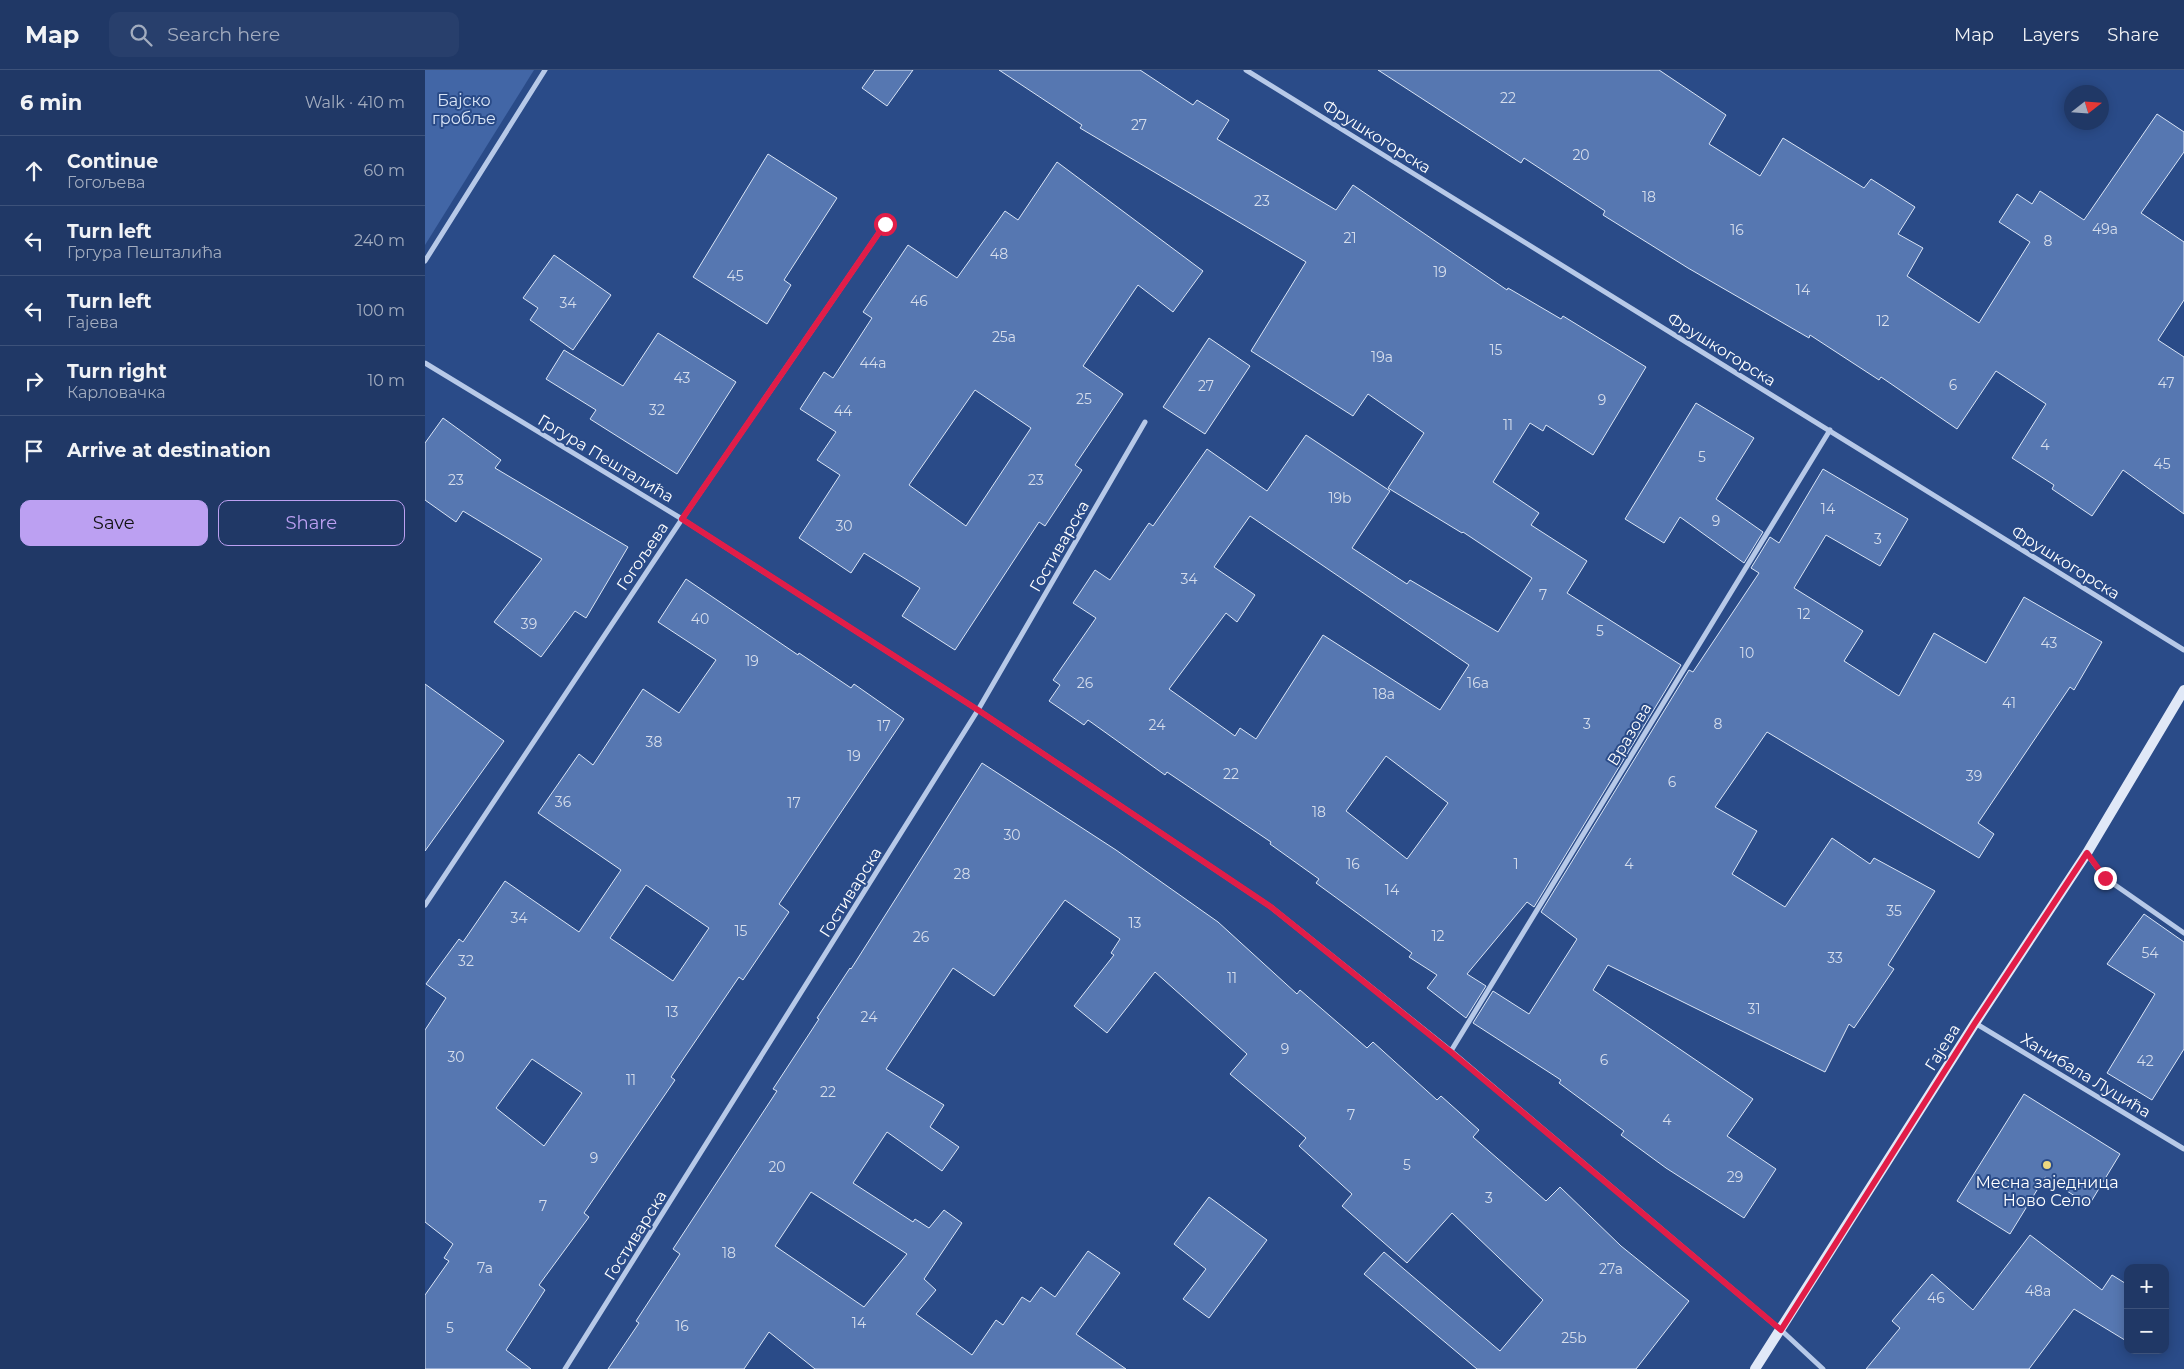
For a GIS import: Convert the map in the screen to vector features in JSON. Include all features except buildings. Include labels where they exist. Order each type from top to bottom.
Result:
[{"type":"street","points":[[425,261],[545,70]]},
{"type":"street","name":"Фрушкогорска","points":[[1246,70],[2184,650]]},
{"type":"street","name":"Гогољева","points":[[425,905],[682,519],[885,224]]},
{"type":"street","name":"Гргура Пешталића","points":[[425,363],[682,519],[978,710],[1271,907],[1451,1052],[1781,1330],[1823,1369]]},
{"type":"street","name":"Гостиварска","points":[[565,1369],[978,710],[1145,422]]},
{"type":"street","name":"Вразова","points":[[1451,1052],[1830,430]]},
{"type":"street","name":"Гајева","points":[[1755,1369],[1975,1023],[2087,853],[2184,690]]},
{"type":"street","points":[[2087,853],[2105,878],[2184,932]]},
{"type":"street","name":"Ханибала Луцића","points":[[1975,1023],[2184,1149]]},
{"type":"green space","name":"Бајско гробље","points":[[425,70],[534,70],[425,245]]},
{"type":"place","name":"Месна заједница Ново Село","points":[[2047,1165]]},
{"type":"route","points":[[885,224],[682,519],[978,710],[1271,907],[1451,1052],[1781,1330],[1975,1023],[2087,853],[2105,878]]}]
